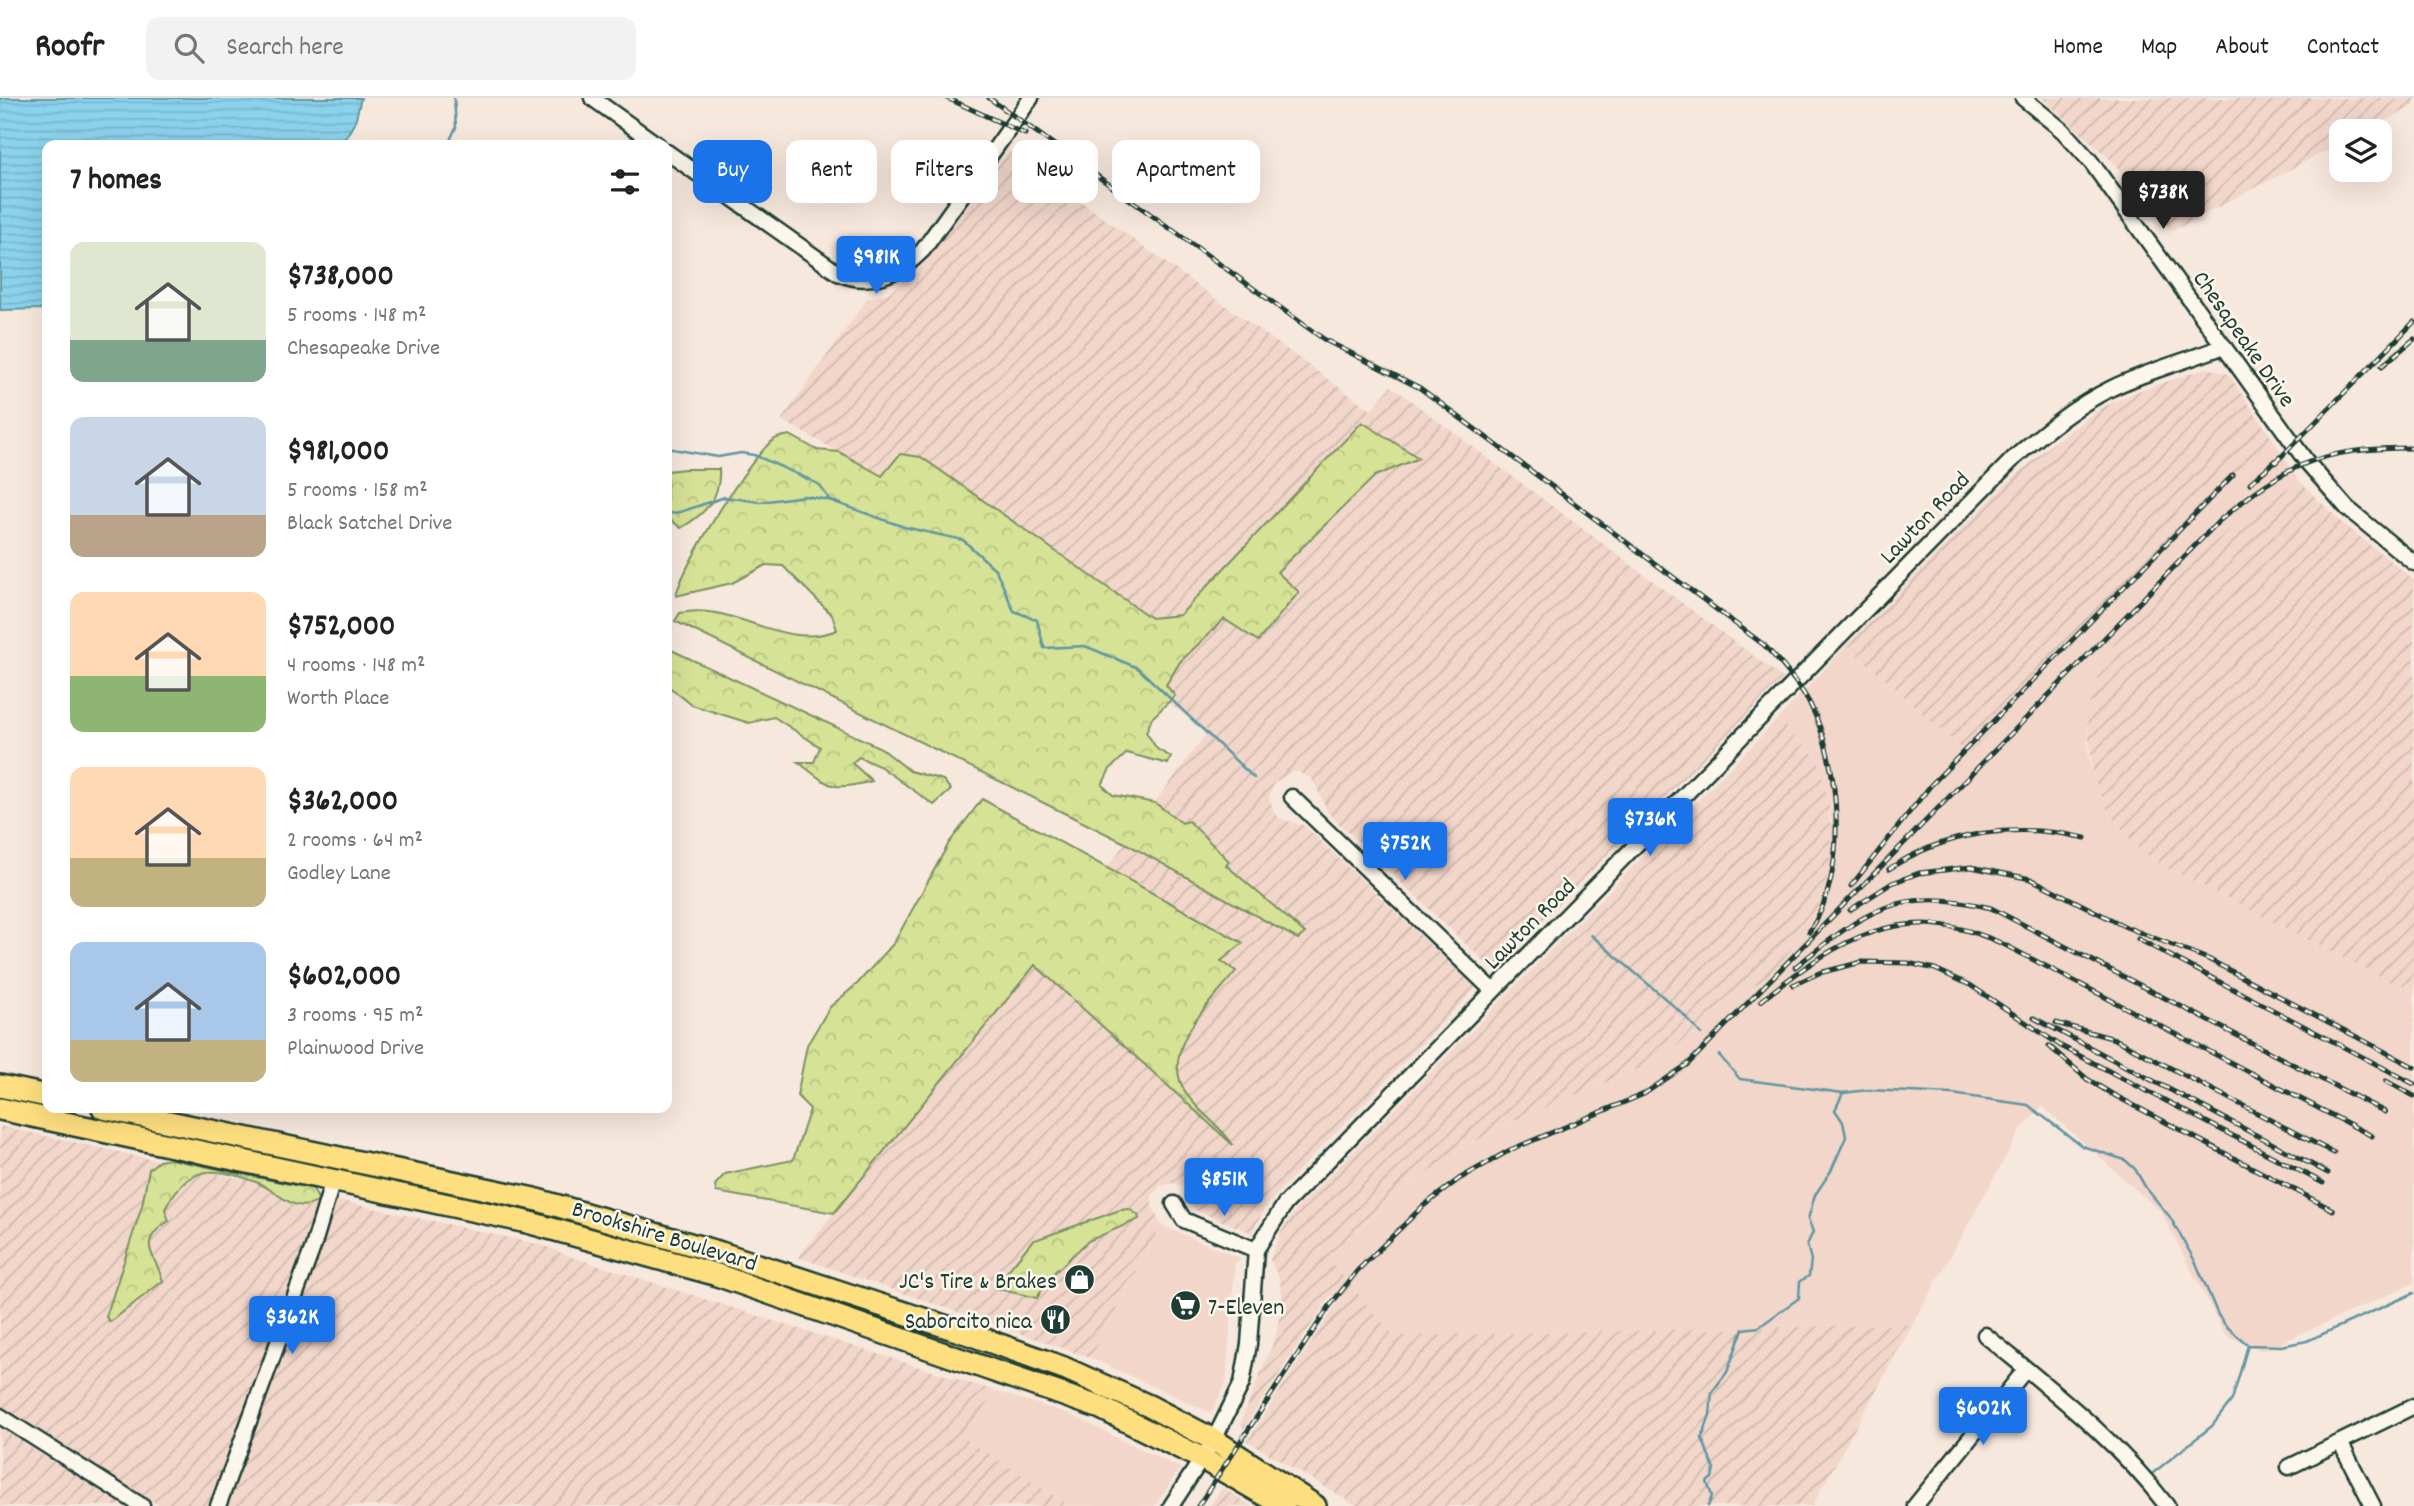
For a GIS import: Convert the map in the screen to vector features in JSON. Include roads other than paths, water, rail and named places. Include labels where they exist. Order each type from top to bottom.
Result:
[{"type":"highway","points":[[0,1086],[42,1095]]},
{"type":"highway","name":"Brookshire Boulevard","points":[[0,1109],[527,1222],[714,1274],[1034,1382],[1115,1414],[1203,1459],[1284,1506]]},
{"type":"highway","name":"Brookshire Boulevard","points":[[127,1113],[534,1199],[721,1253],[1017,1350],[1108,1387],[1214,1440],[1315,1506]]},
{"type":"highway","points":[[527,1222],[534,1199]]},
{"type":"street","points":[[592,98],[651,140]]},
{"type":"street","points":[[672,156],[838,273],[870,279],[904,268],[923,250],[1031,98]]},
{"type":"street","name":"Chesapeake Drive","points":[[2023,98],[2063,131],[2091,162],[2323,482],[2367,526],[2414,563]]},
{"type":"street","name":"Lawton Road","points":[[1171,1506],[1214,1440],[1244,1375],[1256,1250],[1285,1204],[2014,458],[2046,430],[2089,400],[2126,382],[2224,346]]},
{"type":"street","points":[[1292,797],[1493,991]]},
{"type":"street","points":[[218,1506],[313,1247],[333,1180]]},
{"type":"street","points":[[1174,1205],[1184,1220],[1256,1250]]},
{"type":"street","points":[[1985,1335],[2099,1431],[2141,1473],[2167,1506]]},
{"type":"street","points":[[1916,1506],[2026,1369]]},
{"type":"street","points":[[2289,1467],[2414,1406]]},
{"type":"street","points":[[0,1416],[142,1506]]},
{"type":"street","points":[[2340,1442],[2373,1506]]},
{"type":"water","points":[[0,98],[361,98],[355,122],[344,140],[42,140],[42,309],[0,310]]},
{"type":"waterway","points":[[450,140],[456,127],[454,98]]},
{"type":"waterway","points":[[672,449],[718,457],[741,453],[754,455],[819,485],[831,501]]},
{"type":"waterway","points":[[672,513],[725,497],[760,502],[805,496],[829,500],[904,527],[963,540],[996,570],[1014,611],[1037,620],[1044,648],[1085,646],[1138,668],[1254,778]]},
{"type":"waterway","points":[[1591,935],[1683,1014],[1701,1034]]},
{"type":"waterway","points":[[1719,1055],[1740,1079],[1843,1093],[1868,1090],[1952,1094],[2028,1105],[2082,1146],[2125,1160],[2135,1169],[2146,1188],[2170,1217],[2196,1263],[2218,1315],[2226,1326],[2248,1345],[2281,1346],[2307,1341],[2414,1293]]},
{"type":"waterway","points":[[1708,1506],[1712,1496],[1707,1482],[1712,1478],[1714,1469],[1702,1438],[1710,1415],[1712,1392],[1727,1372],[1743,1329],[1759,1327],[1799,1298],[1800,1281],[1809,1276],[1811,1260],[1807,1245],[1813,1232],[1808,1219],[1815,1195],[1831,1171],[1846,1137],[1843,1122],[1835,1110],[1843,1093]]},
{"type":"waterway","points":[[2153,1473],[2212,1426],[2232,1400],[2248,1345]]},
{"type":"railway","points":[[947,98],[1025,134]]},
{"type":"railway","points":[[989,98],[1325,340],[1420,388],[1764,645],[1795,680],[1810,704],[1829,757],[1834,788],[1835,851],[1830,881],[1822,908],[1809,932]]},
{"type":"railway","points":[[2275,463],[2414,322]]},
{"type":"railway","points":[[2382,366],[2414,339]]},
{"type":"railway","points":[[1198,1506],[1329,1307],[1357,1271],[1422,1207],[1459,1179],[1510,1150],[1644,1094],[1688,1064],[2219,521],[2243,501],[2287,472],[2308,462],[2355,451],[2414,448]]},
{"type":"railway","points":[[2250,483],[2280,457]]},
{"type":"railway","points":[[1851,886],[1931,785],[2233,475]]},
{"type":"railway","points":[[1889,869],[1934,846],[1983,833],[2034,831],[2085,838]]},
{"type":"railway","points":[[1850,910],[1892,883],[1919,873],[1971,867],[2031,879],[2126,927],[2208,959],[2414,1067]]},
{"type":"railway","points":[[1795,967],[1842,931],[1885,908],[1907,902],[1931,900],[1991,908],[2385,1112]]},
{"type":"railway","points":[[1761,1001],[1818,959],[1875,931],[1904,925],[1936,925],[1969,931],[2005,945],[2372,1136]]},
{"type":"railway","points":[[2138,939],[2414,1084]]},
{"type":"railway","points":[[1793,985],[1819,973],[1862,962],[1908,963],[1935,969],[1970,985],[2061,1046],[2323,1183]]},
{"type":"railway","points":[[2034,1018],[2328,1173]]},
{"type":"railway","points":[[2056,1023],[2115,1039],[2334,1153]]},
{"type":"railway","points":[[2049,1046],[2087,1079],[2112,1094],[2333,1210]]},
{"type":"railway","points":[[2386,1081],[2414,1096]]},
{"type":"place","name":"JC's Tire & Brakes","points":[[1080,1280]]},
{"type":"place","name":"7-Eleven","points":[[1185,1306]]},
{"type":"place","name":"Saborcito nica","points":[[1055,1320]]}]
